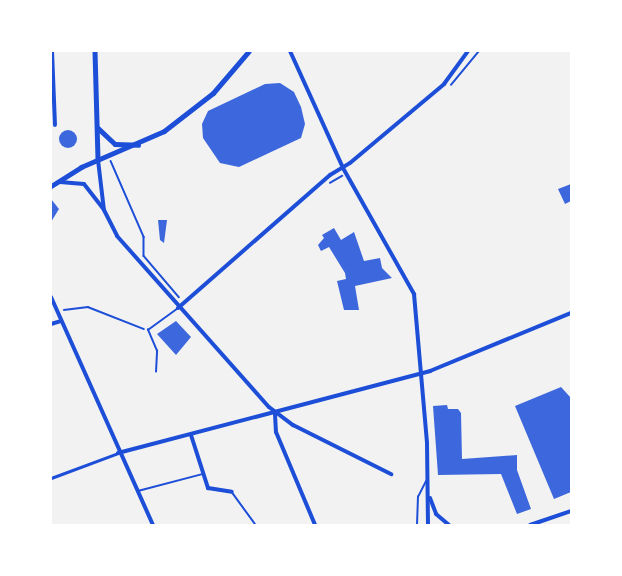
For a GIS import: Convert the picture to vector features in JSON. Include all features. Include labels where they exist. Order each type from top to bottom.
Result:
[{"type":"main road","points":[[53,185],[98,160],[138,145],[194,110],[249,51]]},
{"type":"street","points":[[52,51],[55,125]]},
{"type":"street","points":[[95,51],[98,160],[104,210]]},
{"type":"street","points":[[290,51],[343,168],[411,286],[419,321],[428,477],[428,525]]},
{"type":"street","points":[[178,308],[318,185],[343,168],[444,84],[468,51]]},
{"type":"street","points":[[96,124],[115,144],[138,145]]},
{"type":"street","points":[[53,185],[84,184],[104,210],[121,242],[178,308],[275,413],[391,474]]},
{"type":"street","points":[[51,297],[118,453],[153,525]]},
{"type":"street","points":[[51,478],[118,453],[422,373],[571,312]]},
{"type":"street","points":[[51,324],[61,321]]},
{"type":"street","points":[[275,413],[276,432],[315,525]]},
{"type":"street","points":[[191,435],[210,489],[232,492]]},
{"type":"street","points":[[428,493],[436,514],[450,525]]},
{"type":"street","points":[[530,525],[571,511]]},
{"type":"lane","points":[[156,372],[157,351],[148,330],[178,308]]},
{"type":"lane","points":[[137,491],[203,473]]},
{"type":"lane","points":[[417,525],[418,497],[428,477]]},
{"type":"lane","points":[[232,492],[256,525]]},
{"type":"path","points":[[447,87],[458,80],[479,51]]},
{"type":"path","points":[[117,172],[144,237],[144,255],[179,296],[178,308]]},
{"type":"path","points":[[57,312],[88,307],[133,327],[148,330]]},
{"type":"building","points":[[280,83],[294,92],[301,107],[305,124],[301,138],[239,167],[220,163],[203,138],[202,124],[208,111],[265,84]]},
{"type":"building","points":[[68,130],[74,133],[77,139],[74,145],[68,148],[62,145],[59,139],[62,133]]},
{"type":"building","points":[[571,184],[571,201],[565,204],[558,189]]},
{"type":"building","points":[[51,199],[59,209],[51,222]]},
{"type":"building","points":[[158,220],[167,220],[164,243],[160,240]]},
{"type":"building","points":[[334,228],[341,240],[354,232],[364,261],[380,258],[382,268],[392,278],[355,286],[359,310],[344,310],[337,281],[346,279],[345,273],[329,247],[321,251],[318,245],[324,238],[322,235]]},
{"type":"building","points":[[176,321],[191,337],[176,355],[157,334]]},
{"type":"building","points":[[561,387],[571,398],[571,492],[554,499],[515,406]]},
{"type":"building","points":[[447,405],[448,409],[458,409],[461,413],[462,459],[517,455],[517,470],[531,509],[517,514],[501,474],[438,475],[433,406]]}]
